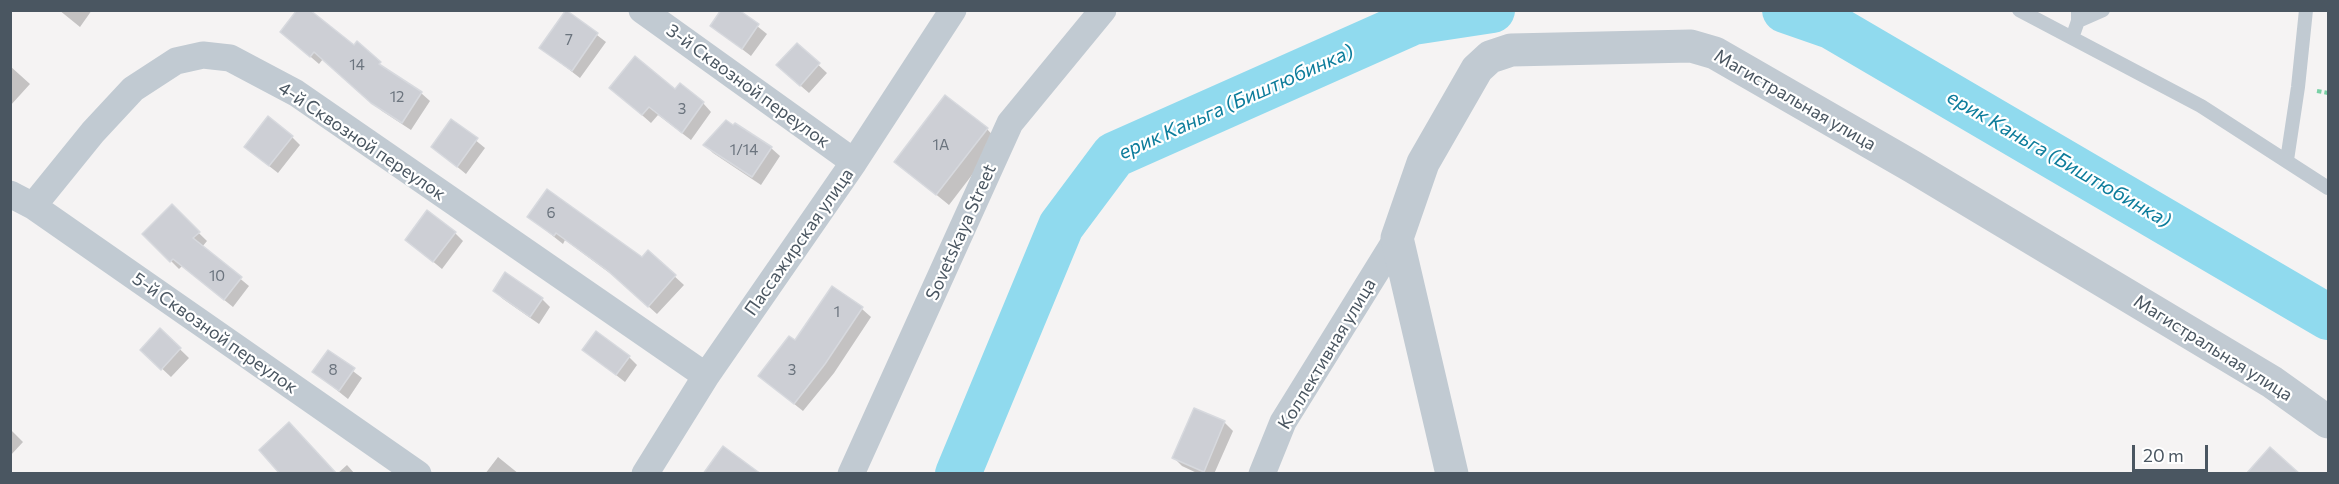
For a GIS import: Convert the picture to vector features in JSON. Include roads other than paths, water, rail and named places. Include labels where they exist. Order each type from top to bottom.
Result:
[{"type":"street","name":"3-й Сквозной переулок","points":[[642,10],[854,162]]},
{"type":"street","name":"Пассажирская улица","points":[[645,474],[706,376],[854,162],[953,10]]},
{"type":"street","name":"Sovetskaya Street","points":[[851,474],[1011,123],[1102,10]]},
{"type":"street","name":"Магистральная улица","points":[[1397,238],[1423,163],[1477,69],[1490,57],[1511,50],[1691,46],[1715,53],[1913,167],[2272,382],[2328,422]]},
{"type":"street","name":"4-й Сквозной переулок","points":[[22,200],[93,132],[133,89],[176,61],[203,55],[230,58],[296,93],[706,376]]},
{"type":"street","name":"5-й Сквозной переулок","points":[[22,200],[418,474]]},
{"type":"street","name":"Коллективная улица","points":[[1262,474],[1283,422],[1397,238]]},
{"type":"street","points":[[1397,238],[1452,474]]},
{"type":"lane","points":[[2019,10],[2202,106],[2328,188]]},
{"type":"lane","points":[[2072,38],[2078,16],[2103,10]]},
{"type":"lane","points":[[2287,160],[2306,10]]},
{"type":"waterway","name":"ерик Каньга (Биштюбинка)","points":[[958,474],[1061,226],[1114,155],[1413,22],[1492,10]]},
{"type":"waterway","name":"ерик Каньга (Биштюбинка)","points":[[1785,10],[1831,26],[2328,317]]}]
